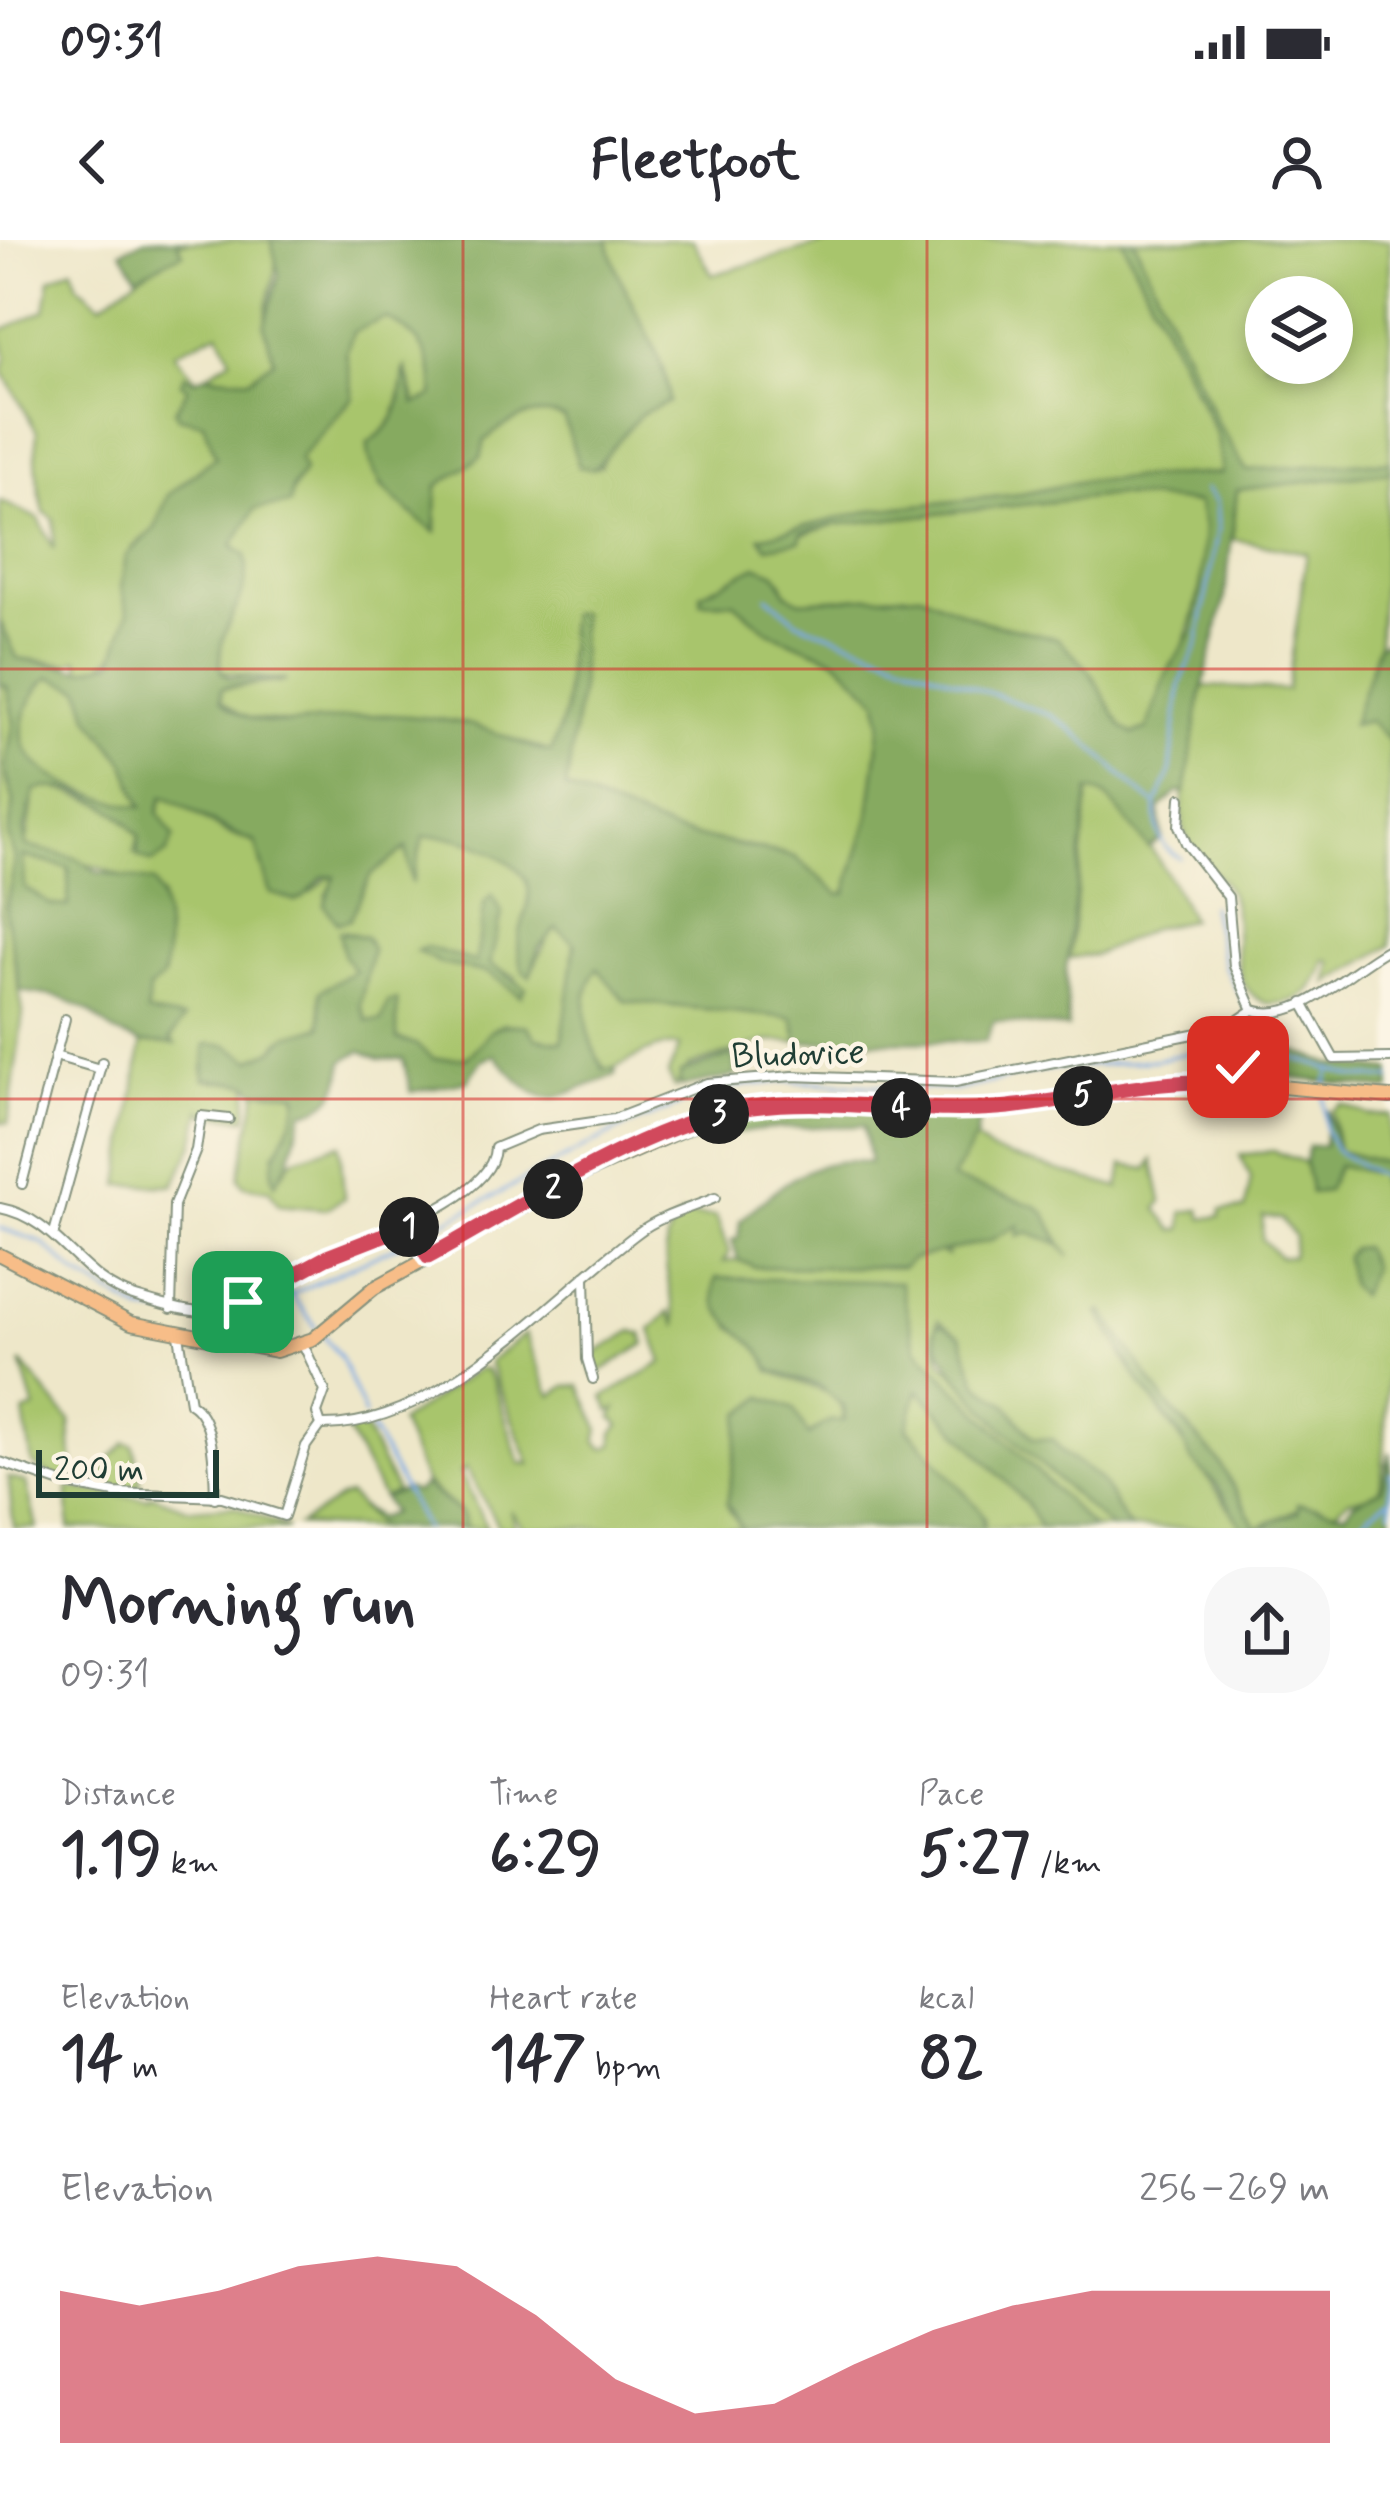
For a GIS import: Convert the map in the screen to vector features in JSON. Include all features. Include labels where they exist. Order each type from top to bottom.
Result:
[{"type":"main road","points":[[0,1256],[123,1320],[263,1351],[303,1344],[363,1295],[629,1150],[736,1110],[811,1103],[972,1109],[1159,1085],[1236,1083],[1390,1097]]},
{"type":"street","points":[[1181,798],[1182,835],[1228,897],[1234,966],[1253,1010]]},
{"type":"street","name":"Bludovice","points":[[0,1208],[32,1218],[54,1233],[94,1277],[128,1295],[171,1308],[218,1311],[327,1257],[414,1227],[482,1180],[492,1167],[495,1148],[538,1130],[614,1119],[707,1083],[793,1076],[955,1082],[1229,1029],[1253,1010],[1275,1013],[1303,1004],[1390,948]]},
{"type":"street","points":[[1303,1004],[1334,1059],[1390,1058]]},
{"type":"street","points":[[22,1184],[65,1018]]},
{"type":"street","points":[[1229,1029],[1236,1083]]},
{"type":"street","points":[[54,1233],[101,1065],[55,1056]]},
{"type":"street","points":[[171,1308],[169,1265],[177,1187],[196,1150],[201,1116],[229,1119]]},
{"type":"street","points":[[0,1462],[61,1484],[115,1493],[215,1498],[284,1516],[306,1446],[321,1425],[393,1414],[524,1330],[652,1224],[715,1198]]},
{"type":"street","points":[[414,1227],[428,1257]]},
{"type":"street","points":[[585,1276],[587,1359],[593,1379]]},
{"type":"street","points":[[179,1335],[190,1403],[200,1409],[207,1432],[215,1498]]},
{"type":"street","points":[[303,1344],[325,1391],[317,1414],[321,1425]]},
{"type":"green space","points":[[145,240],[184,240],[178,244],[183,253],[137,276],[121,251]]},
{"type":"green space","points":[[271,240],[276,267],[267,307],[271,365],[249,379],[206,375],[231,359],[219,332],[174,353],[196,379],[185,376],[188,388],[175,411],[204,422],[216,457],[178,487],[155,529],[133,546],[127,624],[113,656],[100,666],[81,670],[78,659],[69,664],[17,658],[0,621],[0,501],[39,519],[54,549],[54,519],[44,512],[36,462],[37,432],[2,370],[6,357],[0,331],[45,310],[50,279],[72,268],[78,285],[101,304],[165,258],[182,254],[178,242]]},
{"type":"green space","points":[[271,240],[608,240],[621,281],[660,361],[669,402],[642,413],[594,469],[579,467],[564,418],[542,414],[512,422],[485,440],[481,457],[437,486],[435,532],[381,483],[368,443],[397,411],[404,367],[415,404],[433,396],[428,358],[407,331],[385,318],[353,332],[346,353],[353,397],[299,459],[304,471],[292,488],[290,504],[255,509],[232,546],[245,555],[247,571],[222,641],[222,672],[228,677],[287,679],[230,686],[221,689],[221,700],[236,712],[274,723],[380,715],[453,721],[551,752],[565,712],[569,614],[580,612],[581,684],[566,788],[675,832],[795,857],[839,894],[846,893],[869,817],[881,722],[878,700],[836,659],[769,632],[734,602],[701,602],[701,594],[757,566],[776,573],[786,593],[800,601],[921,594],[985,622],[1057,638],[1089,670],[1122,727],[1133,734],[1147,729],[1166,674],[1192,632],[1201,589],[1204,527],[1198,503],[1116,495],[832,525],[801,533],[800,541],[767,547],[760,537],[873,510],[1022,494],[1083,481],[1222,473],[1217,434],[1122,240],[1134,240],[1217,422],[1246,470],[1390,462],[1390,472],[1237,490],[1225,597],[1200,698],[1185,793],[1178,792],[1159,809],[1162,838],[1149,848],[1105,794],[1089,790],[1066,970],[1068,1028],[994,1021],[986,1041],[799,1042],[793,1018],[625,1001],[597,968],[587,992],[586,1018],[603,1069],[616,1068],[615,1075],[548,1097],[526,1087],[494,1055],[481,1061],[467,1081],[411,1092],[403,1059],[379,1059],[361,1051],[343,1061],[338,1088],[328,1101],[303,1112],[288,1163],[275,1184],[273,1162],[293,1117],[297,1093],[254,1091],[249,1084],[204,1079],[206,1044],[227,1045],[251,1060],[273,1050],[287,1036],[321,1027],[320,991],[355,971],[344,956],[339,932],[366,937],[372,949],[360,1005],[367,1021],[381,1021],[388,1002],[397,1000],[397,1039],[415,1044],[434,1059],[466,1058],[502,1026],[527,1026],[536,1038],[562,1042],[575,944],[557,928],[539,947],[530,975],[524,973],[519,936],[529,892],[525,879],[512,865],[465,841],[423,837],[412,884],[406,848],[370,876],[350,920],[338,923],[324,905],[335,876],[323,877],[295,901],[270,893],[255,842],[163,796],[158,812],[174,837],[167,853],[152,862],[137,856],[139,836],[119,815],[93,798],[49,788],[35,790],[25,828],[26,846],[79,859],[97,872],[154,882],[165,917],[166,956],[162,979],[149,989],[147,1013],[184,1019],[170,1039],[175,1044],[141,1043],[115,1033],[89,1011],[59,997],[21,991],[5,913],[15,859],[8,836],[14,802],[5,768],[14,722],[7,686],[0,684],[0,621],[17,658],[82,670],[113,662],[128,613],[121,587],[126,556],[155,528],[168,495],[216,457],[204,423],[178,417],[175,411],[188,388],[181,383],[184,375],[194,380],[206,375],[249,379],[274,360],[264,326],[279,275]],"holes":[[[50,677],[81,689],[89,716],[124,761],[142,807],[65,783],[33,759],[24,743],[24,718],[36,692]],[[23,856],[69,868],[68,906],[51,905],[25,888]]]},
{"type":"green space","points":[[608,240],[693,240],[712,275],[837,240],[1122,240],[1216,434],[1225,460],[1222,473],[1083,481],[1022,494],[873,510],[760,538],[767,547],[832,525],[1116,495],[1198,503],[1205,553],[1200,585],[1182,651],[1147,729],[1133,734],[1122,727],[1089,670],[1057,638],[985,622],[921,594],[800,601],[786,593],[781,580],[702,602],[734,602],[769,632],[836,659],[878,700],[881,722],[869,817],[846,893],[839,894],[787,854],[675,832],[566,788],[581,684],[569,614],[565,712],[551,752],[462,723],[388,715],[294,723],[244,718],[221,700],[221,689],[286,681],[222,672],[222,641],[246,571],[245,555],[232,546],[255,508],[290,495],[304,471],[299,459],[353,398],[346,353],[353,332],[384,317],[415,339],[428,358],[433,396],[416,404],[406,368],[393,419],[368,443],[381,486],[436,531],[437,486],[481,457],[485,440],[512,422],[542,414],[564,418],[579,467],[600,467],[627,426],[669,402],[660,361],[621,281]]},
{"type":"green space","points":[[1134,240],[1390,240],[1390,462],[1246,470],[1217,422]]},
{"type":"green space","points":[[1390,472],[1378,649],[1353,724],[1369,720],[1390,741],[1390,946],[1328,983],[1331,962],[1325,960],[1305,994],[1266,1003],[1245,985],[1233,902],[1223,881],[1186,836],[1182,811],[1203,686],[1287,690],[1307,553],[1233,539],[1237,490]]},
{"type":"green space","points":[[1390,640],[1390,741],[1369,721],[1352,725],[1378,646]]},
{"type":"green space","points":[[50,677],[81,688],[102,733],[124,761],[142,807],[65,784],[33,759],[24,743],[24,718],[36,692]]},
{"type":"green space","points":[[0,684],[6,686],[14,721],[5,776],[14,802],[8,836],[16,859],[5,906],[23,1013],[8,1123],[0,1122]]},
{"type":"green space","points":[[50,786],[112,807],[139,836],[134,852],[174,837],[158,812],[164,795],[225,832],[257,845],[261,866],[311,893],[332,874],[334,883],[326,896],[350,915],[370,876],[407,847],[412,883],[423,837],[468,841],[498,852],[530,883],[525,919],[530,975],[551,931],[561,927],[574,941],[567,1038],[556,1043],[536,1038],[527,1026],[503,1024],[466,1059],[434,1059],[415,1044],[396,1038],[396,1017],[388,1002],[381,1021],[367,1021],[360,1005],[372,949],[365,937],[343,931],[355,971],[320,992],[321,1026],[281,1040],[273,1050],[250,1060],[234,1049],[203,1066],[204,1080],[249,1084],[246,1118],[202,1114],[202,1107],[194,1144],[174,1185],[120,1185],[142,1040],[169,1042],[181,1022],[147,1013],[148,989],[164,975],[162,896],[114,873],[26,846],[35,789]],"holes":[[[484,904],[502,913],[489,965],[515,976],[521,996],[489,973],[418,949],[476,962]]]},
{"type":"green space","points":[[1090,787],[1135,826],[1191,920],[1156,927],[1095,955],[1069,958]]},
{"type":"green space","points":[[23,856],[69,868],[69,906],[51,905],[25,888]]},
{"type":"green space","points":[[492,895],[502,913],[490,964],[526,988],[521,996],[489,973],[442,964],[417,951],[426,947],[476,962],[484,904]]},
{"type":"green space","points":[[597,967],[625,1001],[793,1018],[799,1042],[766,1041],[689,1066],[675,1088],[668,1074],[680,1046],[651,1050],[607,1071],[593,1048],[586,1020],[588,992]]},
{"type":"green space","points":[[1272,1042],[1330,1064],[1390,1070],[1390,1090],[1245,1072],[1238,1058]]},
{"type":"green space","points":[[733,1055],[736,1076],[680,1087],[680,1073]]},
{"type":"green space","points":[[258,1088],[292,1090],[298,1098],[295,1122],[274,1154],[277,1180],[293,1159],[340,1144],[344,1198],[325,1209],[279,1205],[269,1190],[244,1186],[239,1178]]},
{"type":"green space","points":[[1342,1104],[1369,1115],[1390,1115],[1390,1164],[1338,1151],[1332,1111]]},
{"type":"green space","points":[[846,1109],[979,1120],[976,1138],[952,1179],[1036,1206],[1046,1214],[1060,1244],[1028,1232],[1017,1236],[1019,1225],[989,1241],[912,1259],[903,1267],[755,1267],[738,1260],[732,1240],[738,1238],[740,1221],[784,1184],[815,1167],[870,1163],[864,1126],[739,1133],[666,1150],[683,1134],[726,1116]]},
{"type":"green space","points":[[1327,1109],[1338,1151],[1390,1164],[1390,1239],[1379,1174],[1338,1165],[1327,1191],[1311,1193],[1305,1164],[1308,1146],[1324,1146]]},
{"type":"green space","points":[[974,1138],[992,1152],[1119,1188],[1123,1165],[1147,1169],[1153,1160],[1162,1201],[1157,1209],[1174,1231],[1182,1229],[1183,1212],[1200,1210],[1203,1219],[1220,1216],[1221,1210],[1245,1209],[1251,1178],[1240,1155],[1273,1151],[1304,1162],[1310,1187],[1329,1183],[1338,1165],[1379,1174],[1387,1334],[1385,1436],[1378,1494],[1348,1500],[1334,1513],[1317,1506],[1299,1508],[1257,1528],[1219,1462],[1167,1404],[1103,1312],[1124,1359],[1243,1528],[1131,1528],[1098,1479],[1054,1440],[1033,1438],[1006,1404],[978,1384],[961,1337],[938,1320],[934,1332],[941,1361],[1111,1528],[1093,1528],[955,1393],[916,1348],[906,1314],[732,1327],[758,1344],[770,1371],[837,1396],[845,1420],[829,1422],[807,1435],[794,1409],[763,1397],[741,1414],[728,1508],[742,1528],[523,1528],[510,1510],[515,1528],[499,1528],[466,1468],[460,1473],[487,1528],[466,1528],[462,1514],[425,1482],[400,1422],[478,1369],[486,1370],[493,1381],[520,1463],[530,1464],[489,1362],[525,1334],[552,1396],[566,1386],[580,1386],[599,1429],[596,1442],[604,1449],[613,1445],[613,1433],[620,1425],[612,1417],[616,1409],[610,1411],[604,1397],[663,1362],[651,1330],[669,1312],[677,1326],[666,1252],[673,1225],[682,1215],[716,1217],[729,1253],[723,1262],[738,1260],[755,1267],[902,1267],[912,1259],[939,1252],[947,1256],[947,1251],[1019,1225],[1019,1236],[1028,1232],[1060,1244],[1070,1257],[1042,1211],[952,1179]],"holes":[[[1263,1216],[1281,1219],[1295,1236],[1292,1256],[1279,1257],[1262,1239]]]},
{"type":"green space","points":[[1363,1247],[1372,1268],[1360,1296],[1350,1285],[1345,1257],[1352,1248]]},
{"type":"green space","points":[[716,1278],[900,1282],[916,1348],[1093,1528],[1041,1528],[1026,1503],[918,1390],[907,1428],[981,1511],[984,1528],[742,1528],[727,1503],[741,1414],[763,1397],[794,1409],[808,1435],[829,1421],[845,1420],[844,1407],[820,1386],[770,1370],[756,1346],[718,1307]]},
{"type":"green space","points":[[1103,1311],[1167,1404],[1219,1462],[1257,1528],[1243,1528],[1217,1485],[1191,1460],[1182,1438],[1136,1377],[1099,1313]]},
{"type":"green space","points":[[942,1324],[961,1336],[978,1384],[1006,1404],[1033,1438],[1054,1440],[1098,1479],[1131,1528],[1111,1528],[978,1401],[939,1346],[936,1326]]},
{"type":"green space","points":[[633,1331],[642,1334],[645,1344],[594,1375],[589,1357]]},
{"type":"green space","points":[[21,1362],[70,1421],[73,1480],[55,1478],[32,1463],[24,1413],[35,1409]]},
{"type":"green space","points":[[918,1389],[1026,1503],[1041,1528],[984,1528],[985,1517],[907,1427]]},
{"type":"green space","points":[[363,1426],[396,1491],[383,1498],[346,1428]]},
{"type":"green space","points":[[126,1443],[133,1445],[141,1484],[137,1489],[96,1487],[111,1457]]},
{"type":"green space","points":[[1390,1452],[1390,1528],[1257,1528],[1298,1512],[1298,1503],[1346,1513],[1353,1503],[1382,1489]]},
{"type":"green space","points":[[8,1478],[26,1482],[37,1528],[14,1528]]},
{"type":"green space","points":[[424,1485],[462,1514],[466,1528],[380,1528],[359,1506],[379,1518],[392,1513],[383,1498],[407,1489],[416,1492]]},
{"type":"green space","points":[[68,1488],[147,1499],[152,1495],[190,1509],[234,1506],[288,1528],[69,1528]]},
{"type":"green space","points":[[349,1495],[380,1528],[299,1525],[342,1497]]},
{"type":"waterway","points":[[1157,803],[1170,774],[1180,684],[1198,643],[1218,528],[1216,502],[1205,489]]},
{"type":"waterway","points":[[767,596],[798,622],[1052,716],[1156,805],[1163,843],[1180,858]]},
{"type":"waterway","points":[[1211,906],[1224,966],[1247,1009]]},
{"type":"waterway","points":[[1249,1018],[1253,1043]]},
{"type":"waterway","points":[[0,1228],[41,1242],[78,1275],[141,1311],[214,1321],[260,1309],[418,1236],[622,1128],[721,1088],[789,1081],[956,1090],[1050,1069],[1156,1060],[1241,1041],[1354,1077],[1390,1078]]},
{"type":"waterway","points":[[1325,1087],[1331,1069]]},
{"type":"waterway","points":[[1324,1096],[1325,1129],[1336,1151],[1384,1178],[1390,1217]]},
{"type":"waterway","points":[[290,1293],[316,1327]]},
{"type":"waterway","points":[[322,1334],[341,1358],[365,1415]]},
{"type":"waterway","points":[[369,1424],[425,1528]]},
{"type":"waterway","points":[[1390,1473],[1390,1511]]},
{"type":"waterway","points":[[1352,1528],[1389,1499]]},
{"type":"route","points":[[243,1302],[327,1257],[412,1224],[428,1257],[629,1150],[721,1113],[811,1103],[1008,1107],[1159,1085],[1236,1083],[1238,1067]]}]
